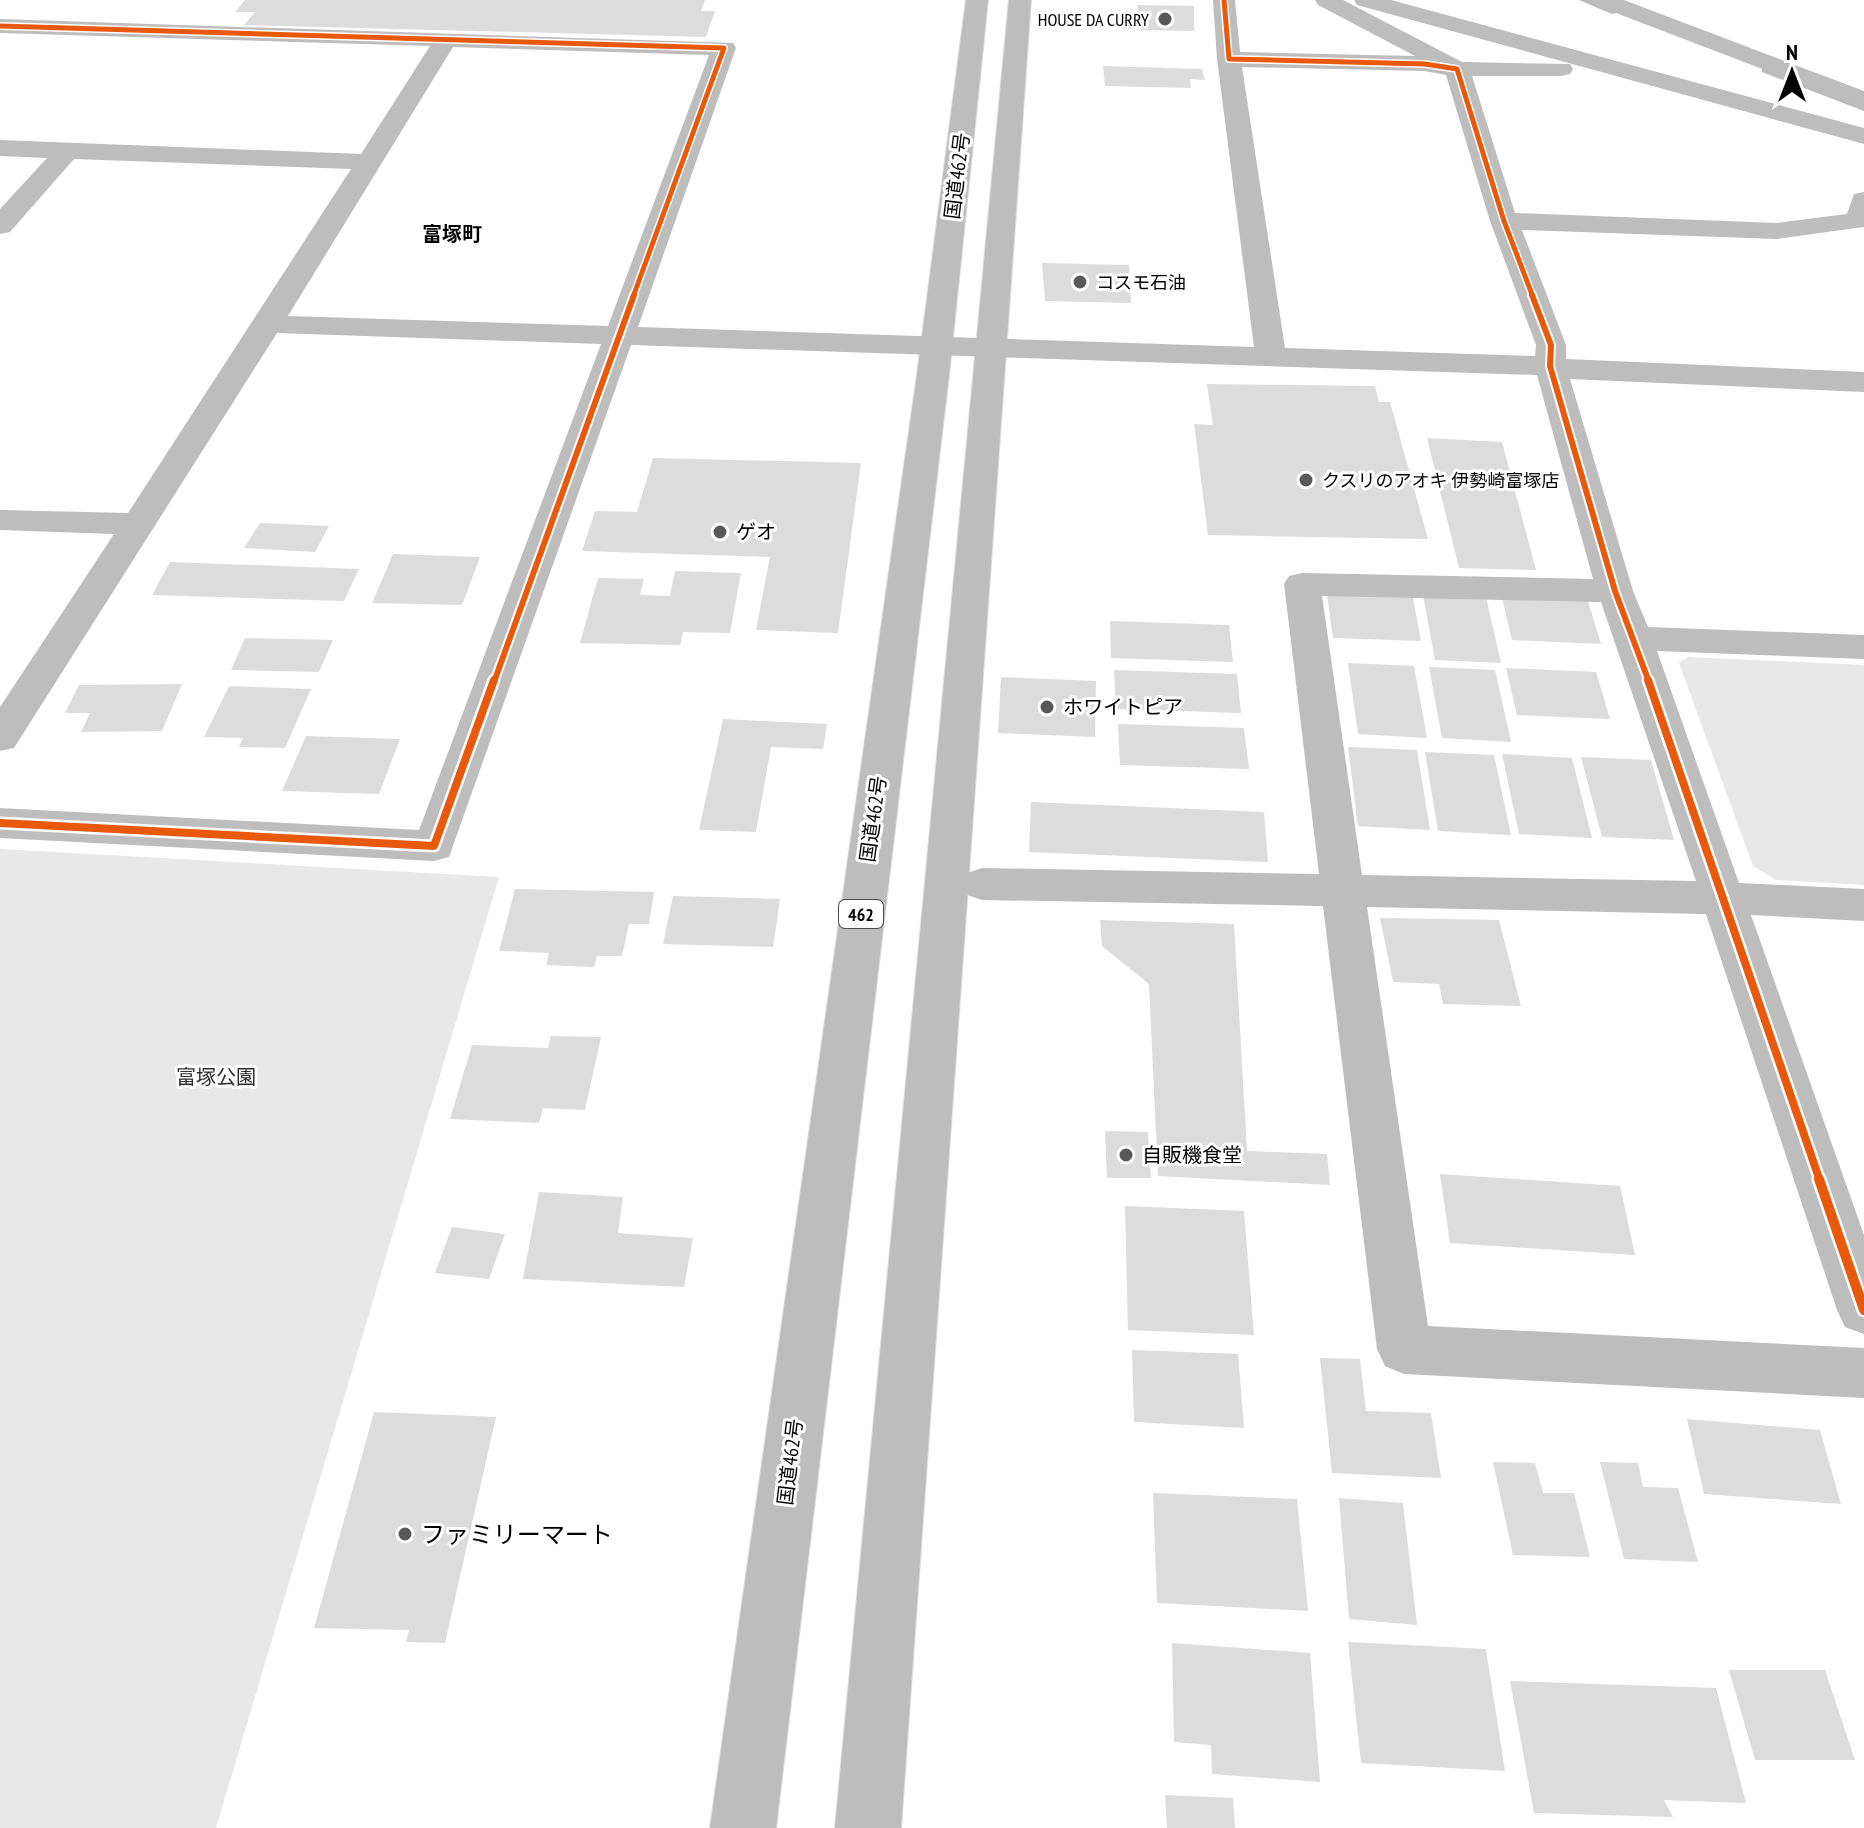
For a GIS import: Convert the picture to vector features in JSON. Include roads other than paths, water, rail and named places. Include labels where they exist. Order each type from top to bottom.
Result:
[{"type":"main road","name":"国道462号","points":[[743,1828],[936,346],[977,0]]},
{"type":"main road","points":[[868,1828],[1020,0]]},
{"type":"main road","points":[[1224,0],[1229,59],[1271,356]]},
{"type":"main road","points":[[1326,0],[1457,69],[1504,221],[1551,345],[1550,366],[1615,591],[1634,638],[1864,1310]]},
{"type":"main road","points":[[1365,0],[1864,136]]},
{"type":"main road","points":[[1603,0],[1864,100]]},
{"type":"main road","points":[[172,30],[191,10]]},
{"type":"main road","points":[[0,26],[724,48],[434,846],[0,823]]},
{"type":"main road","points":[[0,738],[268,324],[445,41]]},
{"type":"main road","points":[[1229,59],[1425,64],[1457,69],[1615,68]]},
{"type":"main road","points":[[0,148],[370,162]]},
{"type":"main road","points":[[0,226],[67,151]]},
{"type":"main road","points":[[1504,221],[1777,231],[1855,221],[1860,218],[1864,200]]},
{"type":"main road","points":[[268,324],[1550,366],[1583,372],[1864,382]]},
{"type":"main road","points":[[0,520],[138,524]]},
{"type":"main road","points":[[1615,591],[1302,584],[1404,1349],[1864,1373]]},
{"type":"main road","points":[[1634,638],[1864,647]]},
{"type":"main road","points":[[982,884],[1723,898],[1864,905]]},
{"type":"waterway","points":[[1584,0],[1615,12]]},
{"type":"waterway","points":[[1766,70],[1864,108]]},
{"type":"place","name":"HOUSE DA CURRY","points":[[1165,19]]},
{"type":"place","name":"コスモ石油","points":[[1080,282]]},
{"type":"place","name":"クスリのアオキ 伊勢崎富塚店","points":[[1306,480]]},
{"type":"place","name":"ゲオ","points":[[720,532]]},
{"type":"place","name":"ホワイトピア","points":[[1047,707]]},
{"type":"place","name":"自販機食堂","points":[[1126,1155]]},
{"type":"place","name":"ファミリーマート","points":[[405,1534]]},
{"type":"district","name":"富塚町","points":[[452,234]]},
{"type":"park label","name":"富塚公園","points":[[216,1077]]}]
